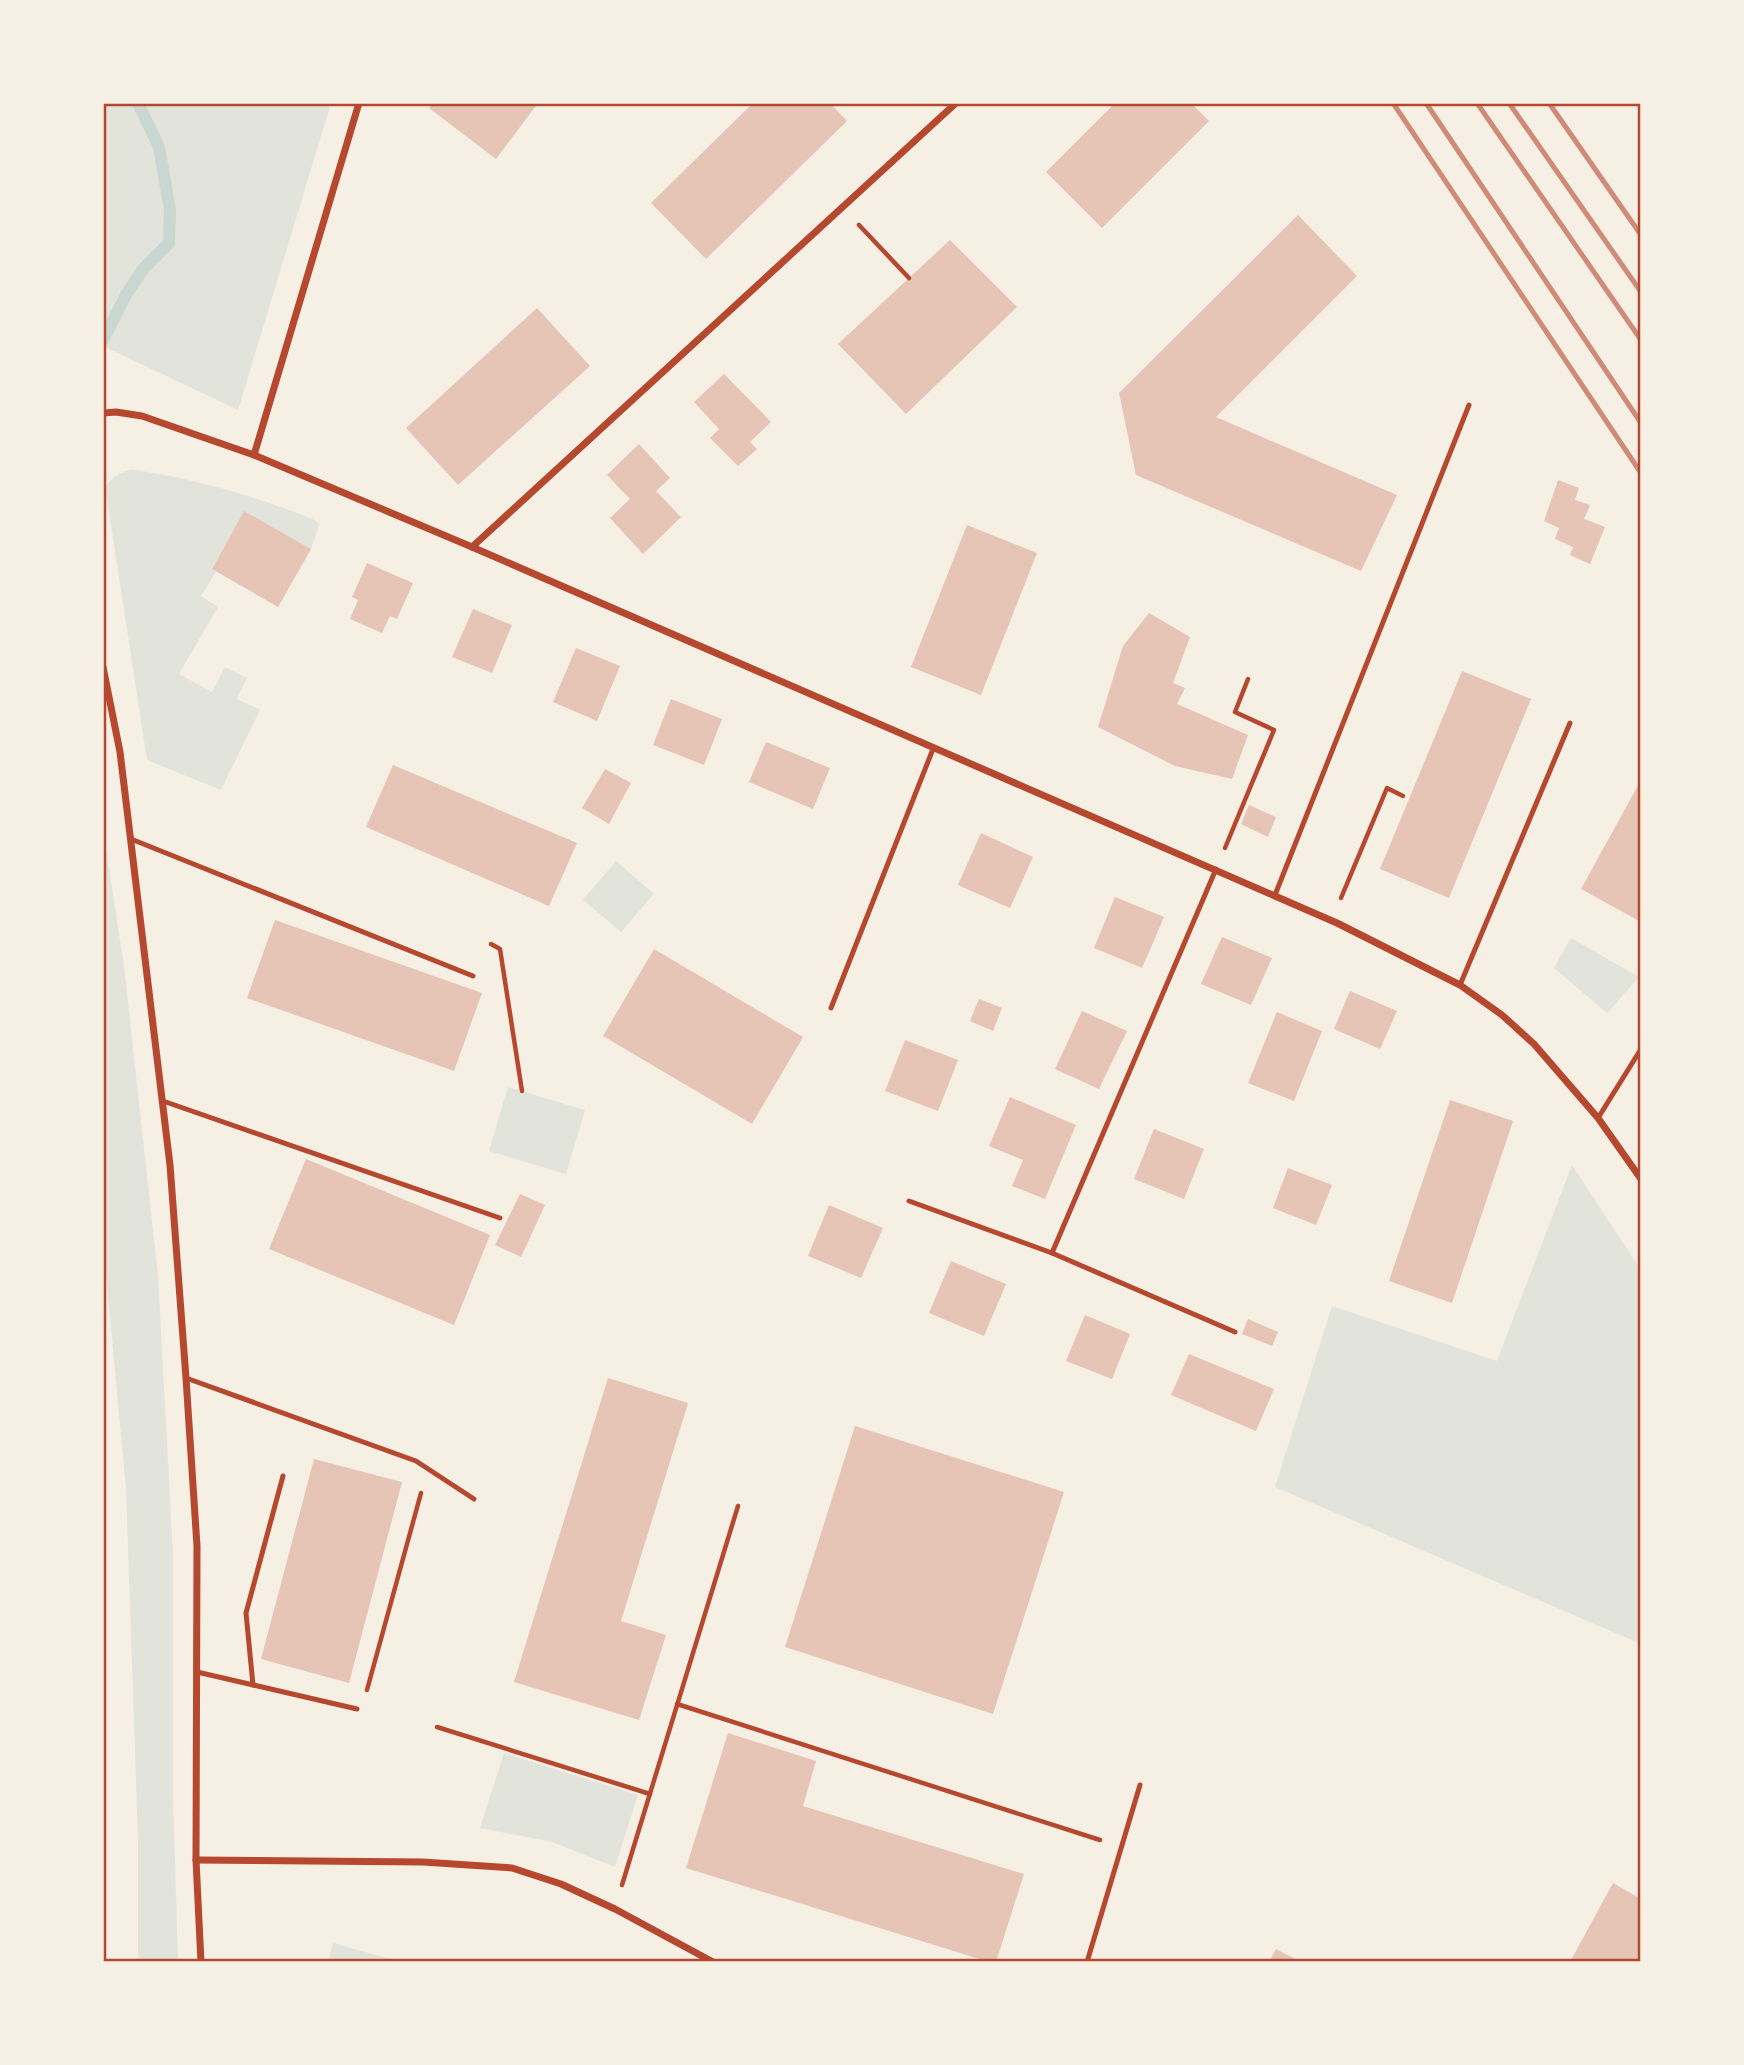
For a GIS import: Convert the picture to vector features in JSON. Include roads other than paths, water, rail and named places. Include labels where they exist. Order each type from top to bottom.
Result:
[{"type":"street","points":[[254,454],[359,103]]},
{"type":"street","points":[[472,547],[956,103]]},
{"type":"street","points":[[103,413],[142,416],[254,454],[1338,923],[1460,985],[1502,1015],[1534,1044],[1598,1118],[1641,1179]]},
{"type":"street","points":[[103,667],[120,752],[170,1165],[198,1546],[196,1860],[201,1962]]},
{"type":"street","points":[[196,1860],[423,1862],[512,1868],[561,1884],[615,1909],[713,1962]]},
{"type":"lane","points":[[1275,895],[1469,405]]},
{"type":"lane","points":[[1460,985],[1570,723]]},
{"type":"lane","points":[[831,1008],[933,748]]},
{"type":"lane","points":[[131,839],[473,976]]},
{"type":"lane","points":[[1052,1253],[1216,869]]},
{"type":"lane","points":[[1598,1118],[1641,1049]]},
{"type":"lane","points":[[163,1101],[500,1218]]},
{"type":"lane","points":[[909,1201],[1052,1253],[1236,1332]]},
{"type":"lane","points":[[186,1378],[416,1461],[474,1499]]},
{"type":"lane","points":[[253,1685],[246,1613],[284,1476]]},
{"type":"lane","points":[[197,1672],[357,1709]]},
{"type":"lane","points":[[1087,1962],[1140,1785]]},
{"type":"waterway","points":[[103,340],[127,293],[144,268],[169,243],[170,210],[159,147],[138,103]]},
{"type":"railway","points":[[1393,103],[1641,473]]},
{"type":"railway","points":[[1426,103],[1641,423]]},
{"type":"railway","points":[[1477,103],[1641,340]]},
{"type":"railway","points":[[1509,103],[1641,292]]},
{"type":"railway","points":[[1549,103],[1641,235]]}]
